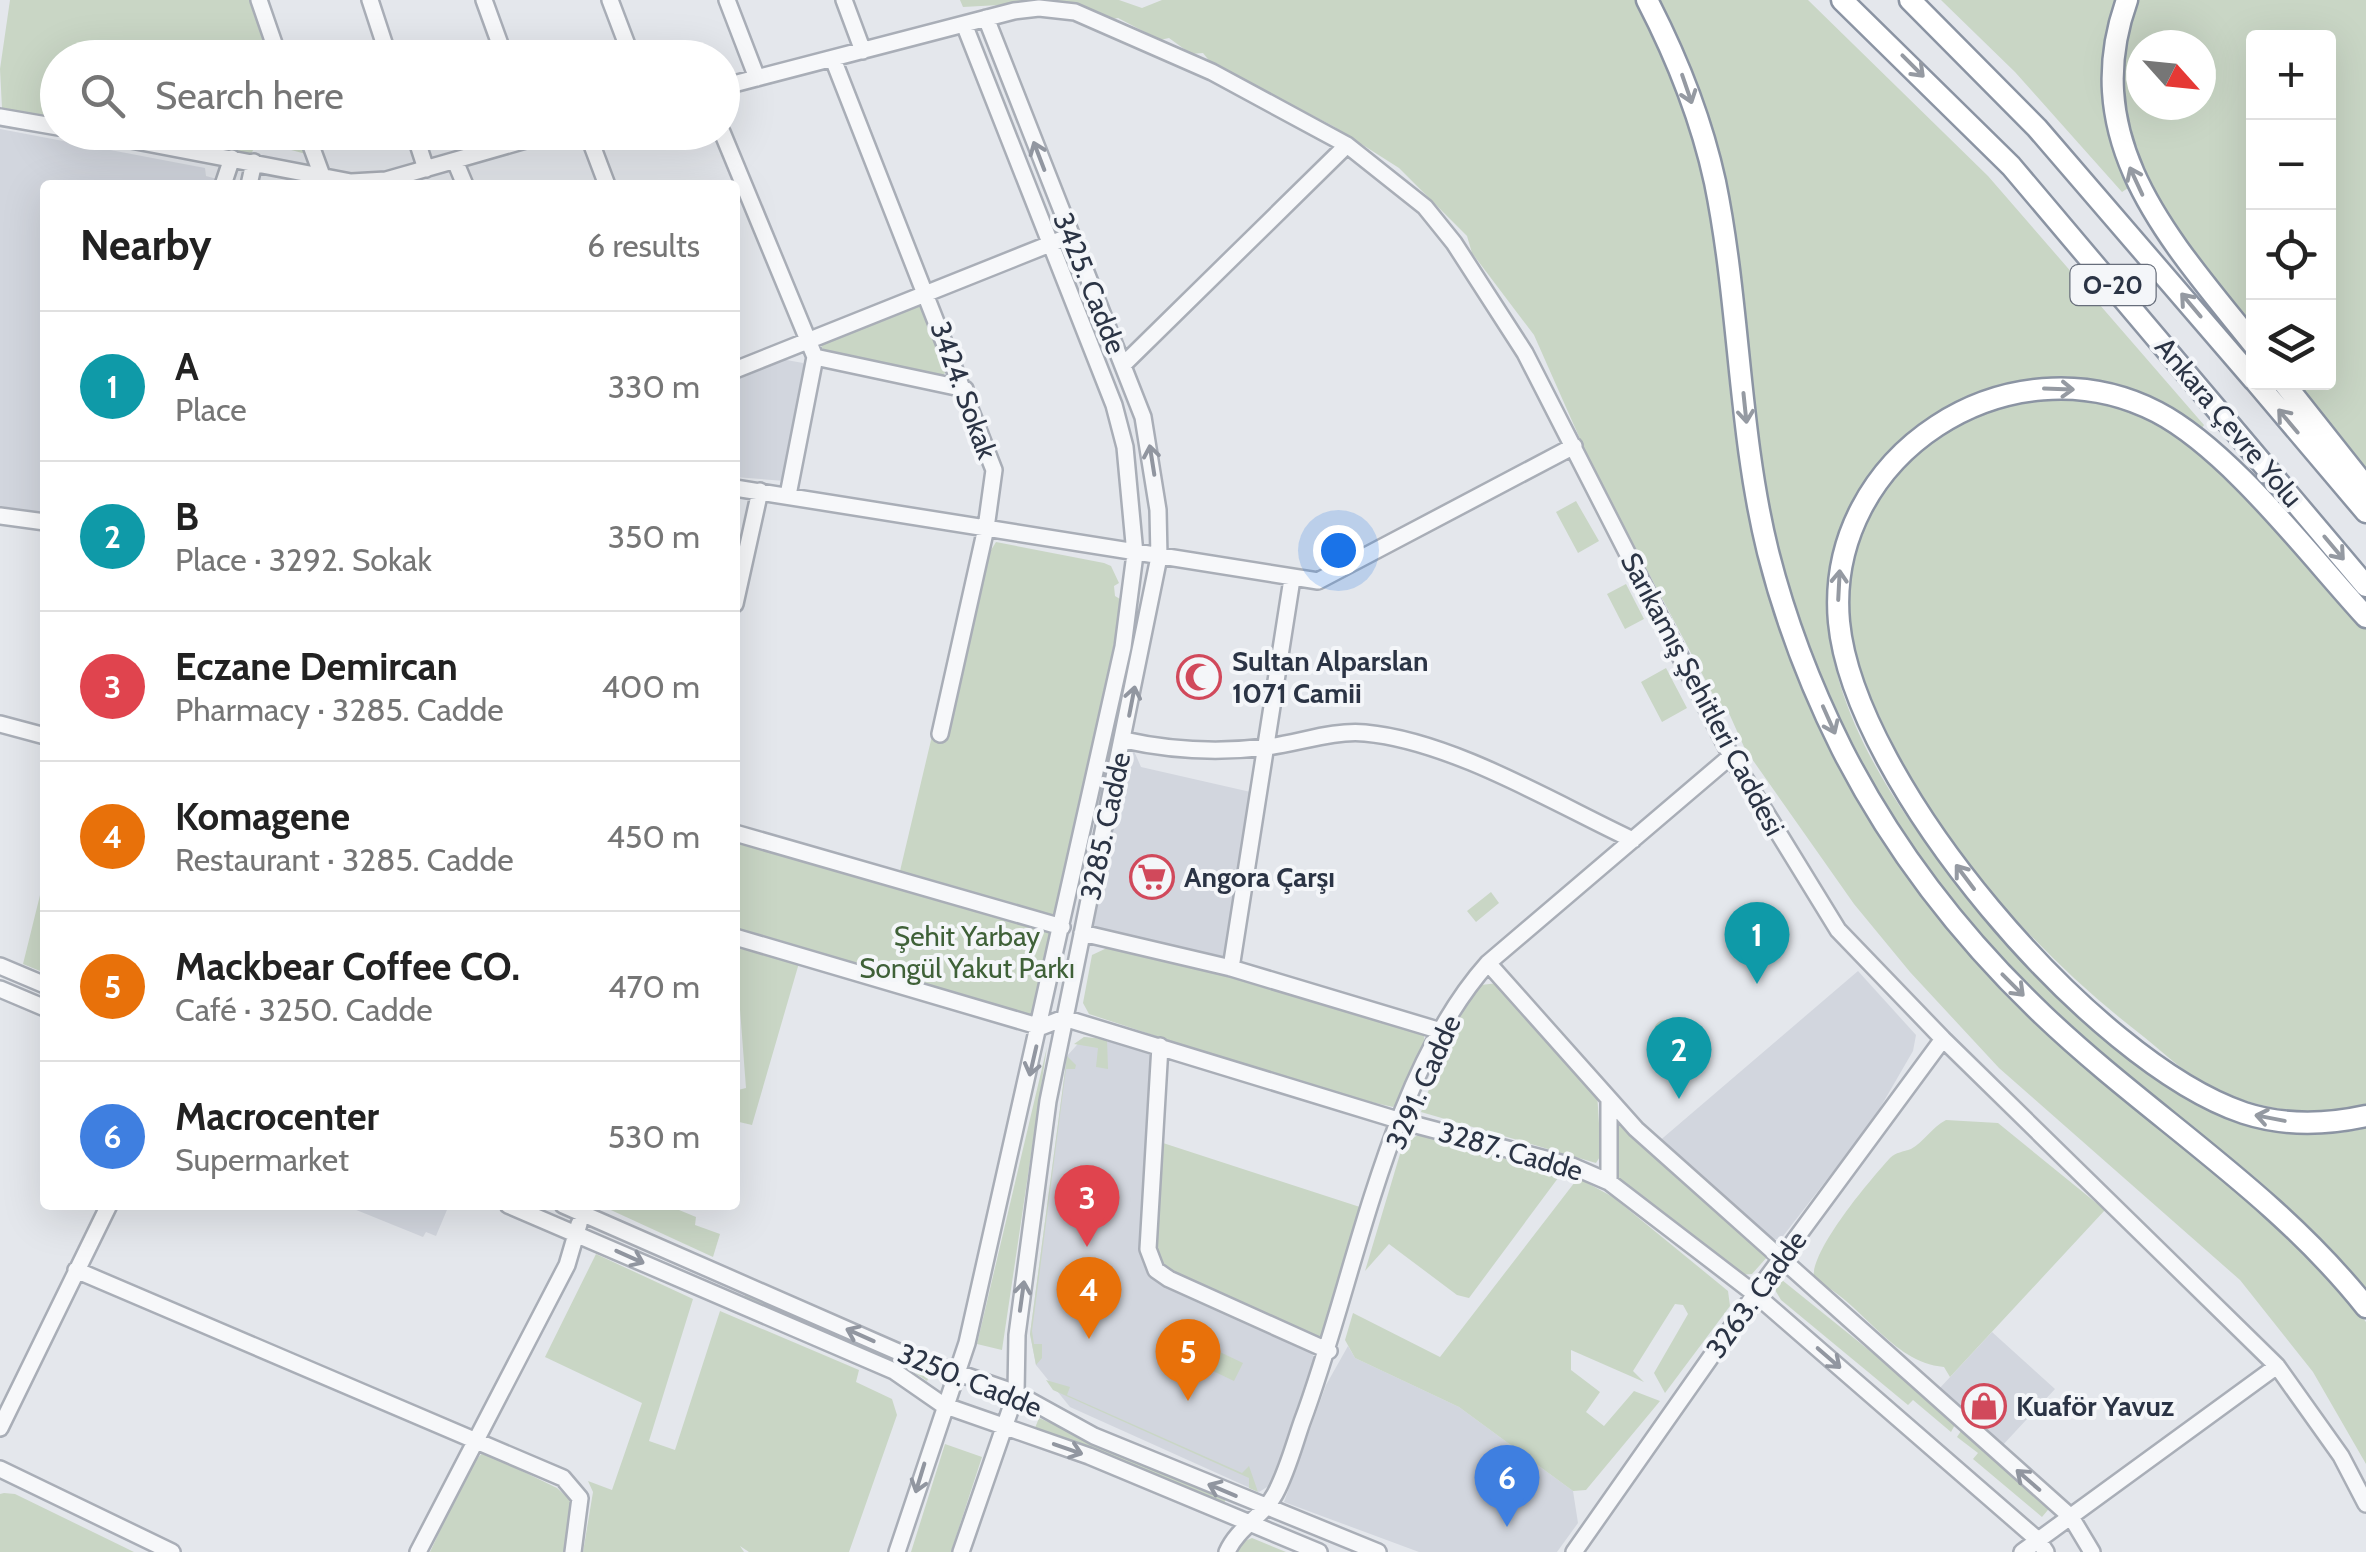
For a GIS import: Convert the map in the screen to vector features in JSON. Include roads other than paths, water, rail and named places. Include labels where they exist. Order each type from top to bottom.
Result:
[{"type":"highway","points":[[1647,0],[1681,70],[1714,181],[1750,455],[1768,553],[1789,620],[1842,748],[1913,869],[1998,970],[2044,1016],[2281,1213],[2366,1306]]},
{"type":"highway","name":"Ankara Çevre Yolu","points":[[1842,0],[2011,166],[2366,586]]},
{"type":"highway","name":"Ankara Çevre Yolu","points":[[1910,0],[2062,155],[2246,370]]},
{"type":"highway","points":[[2126,0],[2116,34],[2112,108],[2126,160],[2169,234],[2246,335]]},
{"type":"highway","points":[[2366,617],[2237,478],[2186,430],[2119,397],[2063,389],[2036,388],[1967,406],[1908,446],[1860,508],[1846,545],[1838,596],[1844,658],[1875,735],[1945,851],[2022,945],[2115,1031],[2169,1072],[2226,1106],[2305,1124],[2366,1116]]},
{"type":"highway","name":"Ankara Çevre Yolu","points":[[2263,390],[2366,512]]},
{"type":"highway","points":[[2289,390],[2366,487]]},
{"type":"street","points":[[259,0],[273,40]]},
{"type":"street","points":[[370,0],[383,40]]},
{"type":"street","points":[[484,0],[498,40]]},
{"type":"street","points":[[610,0],[625,40]]},
{"type":"street","points":[[727,0],[757,78]]},
{"type":"street","points":[[844,0],[863,51]]},
{"type":"street","name":"Sarıkamış Şehitleri Caddesi","points":[[740,83],[986,18],[1039,8],[1076,12],[1212,72],[1347,145],[1414,197],[1454,244],[1525,353],[1731,756],[1838,930],[1943,1039],[2277,1366],[2341,1456],[2366,1504]]},
{"type":"street","name":"3425. Cadde","points":[[986,18],[1123,365],[1148,439],[1158,510],[1159,557]]},
{"type":"street","name":"3425. Cadde","points":[[964,24],[1120,425],[1135,554]]},
{"type":"street","name":"3424. Sokak","points":[[833,59],[994,470],[986,528],[940,734]]},
{"type":"street","points":[[0,116],[40,124]]},
{"type":"street","points":[[1123,365],[1347,145]]},
{"type":"street","points":[[188,150],[320,180]]},
{"type":"street","points":[[313,150],[324,180]]},
{"type":"street","points":[[420,150],[426,169]]},
{"type":"street","points":[[386,180],[488,150]]},
{"type":"street","points":[[594,150],[605,180]]},
{"type":"street","points":[[729,150],[815,357],[788,495]]},
{"type":"street","points":[[225,180],[232,158]]},
{"type":"street","points":[[455,161],[463,180]]},
{"type":"street","points":[[250,180],[254,162]]},
{"type":"street","points":[[740,368],[1070,236]]},
{"type":"street","points":[[815,357],[965,389]]},
{"type":"street","points":[[740,489],[1292,580],[1318,581],[1342,572],[1574,446]]},
{"type":"street","points":[[740,582],[760,492]]},
{"type":"street","points":[[0,516],[40,521]]},
{"type":"street","name":"3285. Cadde","points":[[897,1552],[943,1405],[958,1370],[1041,1027],[1123,647],[1135,554]]},
{"type":"street","name":"3285. Cadde","points":[[962,1552],[1016,1393],[1017,1335],[1048,1101],[1159,557]]},
{"type":"street","points":[[1231,968],[1269,746],[1292,580]]},
{"type":"street","points":[[0,724],[40,735]]},
{"type":"street","points":[[1124,740],[1170,750],[1269,746],[1363,733],[1398,739],[1466,762],[1633,840]]},
{"type":"street","name":"3291. Cadde","points":[[1227,1552],[1235,1534],[1275,1494],[1329,1351],[1401,1120],[1441,1031],[1488,962],[1731,756]]},
{"type":"street","points":[[740,834],[1062,928]]},
{"type":"street","points":[[1082,933],[1231,968],[1441,1031]]},
{"type":"street","points":[[740,938],[1041,1027],[1064,1018]]},
{"type":"street","points":[[1488,962],[1609,1102],[1780,1260],[2070,1517],[2092,1552]]},
{"type":"street","points":[[0,966],[40,984]]},
{"type":"street","points":[[0,989],[40,1006]]},
{"type":"street","name":"3287. Cadde","points":[[1064,1018],[1401,1120],[1572,1166],[1609,1182],[1755,1294],[2042,1546]]},
{"type":"street","name":"3263. Cadde","points":[[1574,1552],[1755,1294],[1943,1039]]},
{"type":"street","points":[[1160,1046],[1148,1249],[1153,1265],[1169,1279],[1329,1351]]},
{"type":"street","points":[[1609,1102],[1609,1182]]},
{"type":"street","points":[[0,1428],[106,1210]]},
{"type":"street","name":"3250. Cadde","points":[[520,1210],[894,1371],[943,1405],[1089,1456],[1319,1552]]},
{"type":"street","points":[[418,1552],[567,1265],[578,1234],[581,1210]]},
{"type":"street","name":"3250. Cadde","points":[[583,1210],[904,1354],[1016,1393],[1094,1436],[1378,1552]]},
{"type":"street","points":[[76,1270],[563,1478],[576,1490],[580,1505],[573,1552]]},
{"type":"street","points":[[2022,1552],[2042,1546],[2070,1517],[2277,1366]]},
{"type":"street","points":[[0,1469],[172,1552]]},
{"type":"place","name":"Sultan Alparslan 1071 Camii","points":[[1199,677]]},
{"type":"place","name":"Angora Çarşı","points":[[1152,877]]},
{"type":"place","name":"A","points":[[1757,984]]},
{"type":"place","name":"B","points":[[1679,1099]]},
{"type":"place","name":"Eczane Demircan","points":[[1087,1247]]},
{"type":"place","name":"Komagene","points":[[1089,1339]]},
{"type":"place","name":"Mackbear Coffee CO.","points":[[1188,1401]]},
{"type":"place","name":"Kuaför Yavuz","points":[[1984,1406]]},
{"type":"place","name":"Macrocenter","points":[[1507,1527]]},
{"type":"park label","name":"Şehit Yarbay Songül Yakut Parkı","points":[[967,952]]}]
